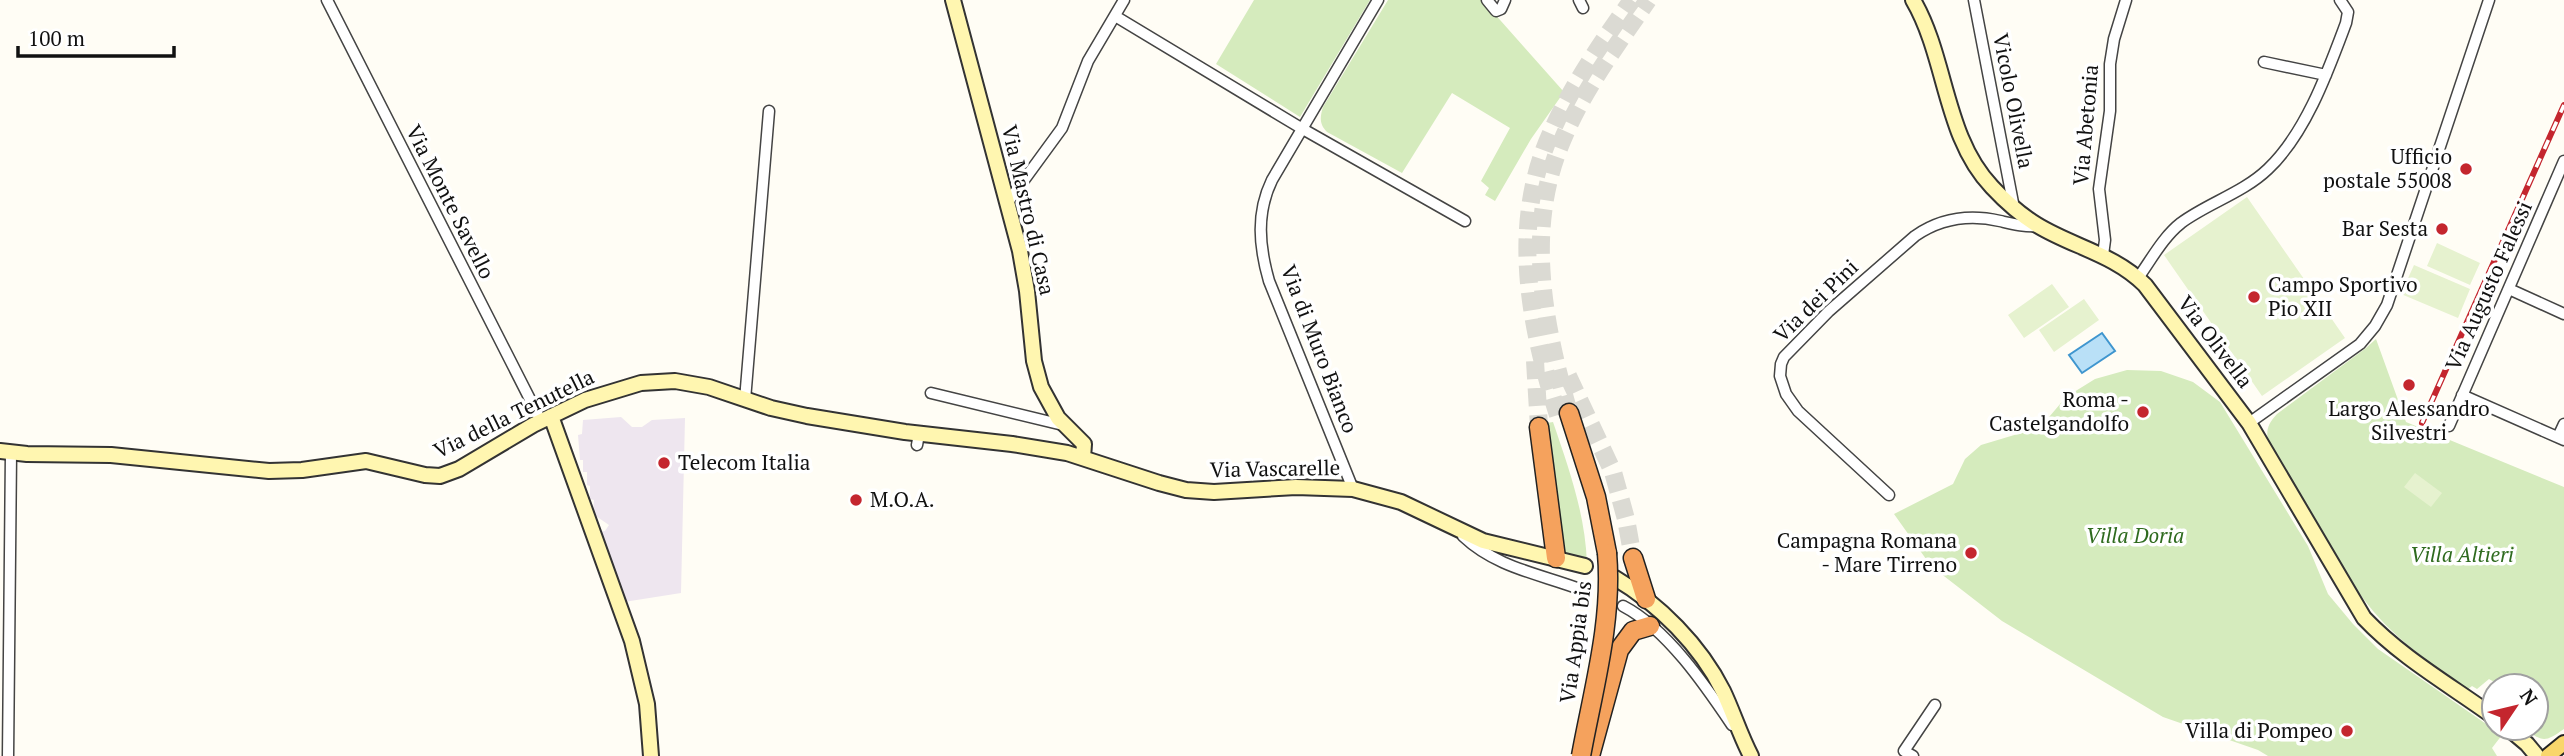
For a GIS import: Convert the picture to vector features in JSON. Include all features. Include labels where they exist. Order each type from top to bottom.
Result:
[{"type":"highway","name":"Via Appia bis","points":[[1564,414],[1607,596],[1603,634],[1580,756]]},
{"type":"highway","points":[[1539,428],[1556,558]]},
{"type":"highway","name":"Via Appia bis","points":[[1569,756],[1592,624],[1596,558]]},
{"type":"highway","points":[[1633,558],[1646,599]]},
{"type":"highway","points":[[1590,756],[1619,650],[1625,639],[1638,629],[1650,626]]},
{"type":"main road","points":[[2548,756],[2564,743]]},
{"type":"street","name":"Via Monte Savello","points":[[327,0],[546,419]]},
{"type":"street","name":"Via Mastro di Casa","points":[[953,0],[1008,202],[1024,272],[1037,372],[1047,402],[1065,426],[1084,444],[1083,458]]},
{"type":"street","points":[[1008,202],[1062,128],[1086,66],[1125,0]]},
{"type":"street","name":"Via di Muro Bianco","points":[[1353,489],[1271,289],[1263,256],[1260,223],[1263,202],[1301,128],[1378,0]]},
{"type":"street","points":[[1487,0],[1496,11],[1502,9],[1505,0]]},
{"type":"street","name":"Via Olivella","points":[[1913,0],[1927,28],[1967,149],[1986,181],[2039,226],[2103,254],[2138,278],[2249,423],[2364,618],[2407,657],[2480,707]]},
{"type":"street","name":"Vicolo Olivella","points":[[1974,0],[2015,208]]},
{"type":"street","name":"Via Abetonia","points":[[2103,254],[2105,240],[2099,189],[2110,111],[2110,64],[2114,39],[2126,0]]},
{"type":"street","points":[[2138,278],[2167,237],[2180,224],[2250,183],[2273,165],[2304,120],[2326,75],[2348,12],[2340,0]]},
{"type":"street","points":[[2249,423],[2354,349],[2370,334],[2382,316],[2489,0]]},
{"type":"street","points":[[1115,16],[1301,128],[1465,221]]},
{"type":"street","points":[[2264,62],[2326,75]]},
{"type":"street","points":[[745,400],[769,111]]},
{"type":"street","name":"Via Augusto Falessi","points":[[2449,426],[2563,164]]},
{"type":"street","name":"Via dei Pini","points":[[1889,495],[1815,429],[1792,403],[1780,376],[1784,356],[1843,298],[1927,228],[1956,218],[1973,217],[2019,226],[2039,226]]},
{"type":"street","points":[[2509,289],[2564,314]]},
{"type":"street","name":"Via della Tenutella","points":[[5,452],[111,455],[269,471],[302,470],[366,461],[437,476],[447,475],[546,419],[596,396],[641,383],[675,382],[918,440],[1024,445],[1083,458]]},
{"type":"street","points":[[931,393],[1065,426]]},
{"type":"street","points":[[2462,396],[2561,439],[2564,424]]},
{"type":"street","points":[[546,419],[632,641],[646,696],[651,756]]},
{"type":"street","points":[[5,452],[8,756]]},
{"type":"street","name":"Via Vascarelle","points":[[1083,458],[1186,490],[1214,492],[1296,486],[1353,489],[1401,502],[1483,541],[1556,558],[1596,558]]},
{"type":"street","points":[[1458,530],[1483,552],[1510,566],[1585,590]]},
{"type":"street","points":[[1615,578],[1646,599],[1681,632],[1707,664],[1725,696],[1751,756]]},
{"type":"street","points":[[1623,606],[1650,626],[1697,675],[1743,740],[1742,756]]},
{"type":"street","points":[[1913,756],[1904,751],[1936,705]]},
{"type":"street","points":[[2526,742],[2537,756]]},
{"type":"shaded area","points":[[621,417],[632,427],[642,427],[652,420],[685,418],[681,593],[624,602],[599,532],[605,531],[609,525],[593,514],[594,500],[590,499],[587,472],[583,472],[583,460],[580,460],[578,435],[582,434],[583,420]]},
{"type":"green space","points":[[1254,0],[1370,0],[1300,117],[1216,64]]},
{"type":"green space","points":[[1388,0],[1485,0],[1564,92],[1531,139],[1495,201],[1485,195],[1489,188],[1481,181],[1510,128],[1452,93],[1402,173],[1327,132],[1321,123],[1323,107]]},
{"type":"green space","name":"Campo Sportivo Pio XII","points":[[2247,197],[2345,338],[2262,396],[2164,255]]},
{"type":"green space","points":[[2437,243],[2480,263],[2470,285],[2427,266]]},
{"type":"green space","points":[[2414,265],[2470,289],[2458,318],[2401,294]]},
{"type":"green space","points":[[2052,284],[2069,307],[2024,338],[2008,315]]},
{"type":"green space","points":[[2084,299],[2099,320],[2054,352],[2039,330]]},
{"type":"green space","name":"Villa Altieri","points":[[2376,339],[2406,422],[2564,487],[2564,729],[2550,738],[2550,672],[2480,672],[2480,686],[2477,689],[2472,686],[2467,690],[2415,651],[2391,630],[2355,587],[2268,442],[2268,427],[2277,414]]},
{"type":"green space","name":"Villa Doria","points":[[2127,370],[2161,371],[2193,382],[2220,402],[2308,546],[2328,594],[2378,649],[2480,720],[2480,742],[2497,742],[2492,748],[2497,756],[2268,756],[2258,750],[2163,717],[2002,621],[1931,566],[1894,514],[1953,484],[1965,459],[1981,445],[2044,423],[2066,397],[2095,379]]},
{"type":"green space","points":[[1553,422],[1580,509],[1587,563],[1567,556],[1559,540],[1547,423]]},
{"type":"green space","points":[[2415,473],[2442,493],[2431,507],[2404,487]]},
{"type":"water","points":[[2102,333],[2115,351],[2082,373],[2069,355]]},
{"type":"tunnel","points":[[1558,415],[1532,310],[1528,274],[1531,203],[1538,168],[1559,115],[1588,64],[1632,0]]},
{"type":"tunnel","points":[[1569,413],[1552,345],[1542,277],[1541,243],[1550,175],[1570,122],[1580,104],[1601,68],[1648,0]]},
{"type":"tunnel","points":[[1535,361],[1539,427]]},
{"type":"tunnel","points":[[1568,376],[1613,472],[1633,558]]},
{"type":"railway","points":[[2422,423],[2564,105]]},
{"type":"place","name":"Ufficio postale 55008","points":[[2466,169]]},
{"type":"place","name":"Bar Sesta","points":[[2442,229]]},
{"type":"place","name":"Campo Sportivo Pio XII","points":[[2254,297]]},
{"type":"place","name":"Largo Alessandro Silvestri","points":[[2409,385]]},
{"type":"place","name":"Roma - Castelgandolfo","points":[[2143,412]]},
{"type":"place","name":"Telecom Italia","points":[[664,463]]},
{"type":"place","name":"M.O.A.","points":[[856,500]]},
{"type":"place","name":"Campagna Romana - Mare Tirreno","points":[[1971,553]]},
{"type":"place","name":"Villa di Pompeo","points":[[2347,731]]}]
